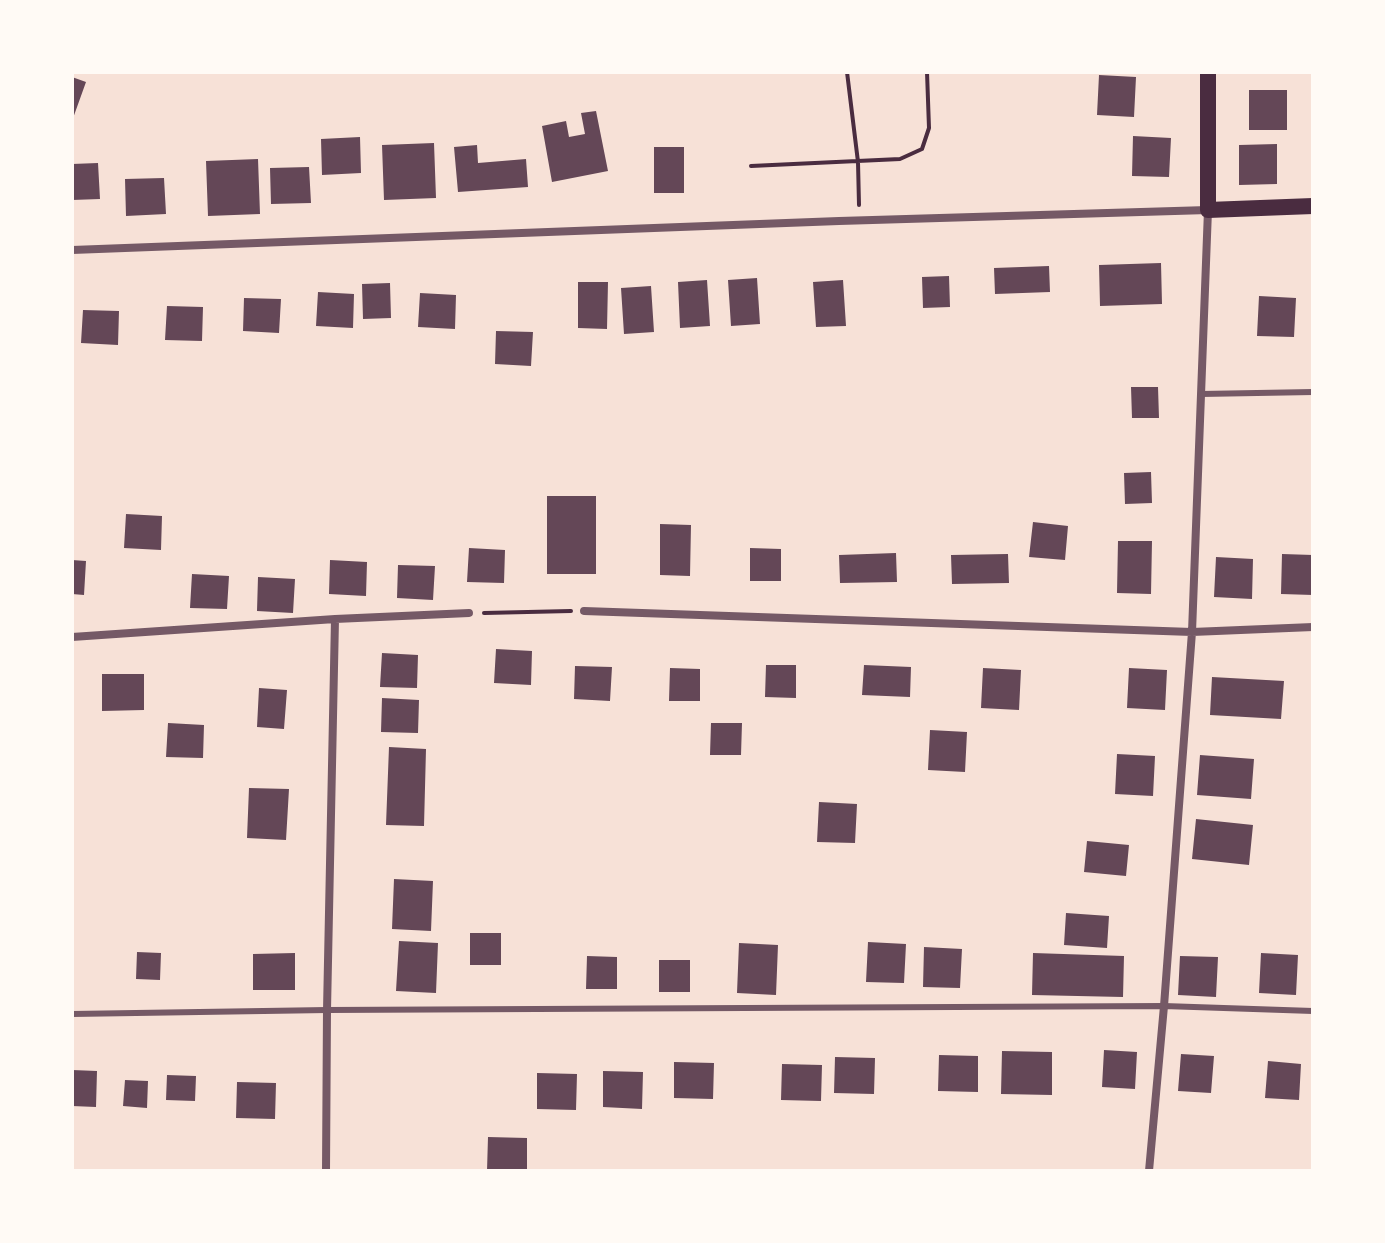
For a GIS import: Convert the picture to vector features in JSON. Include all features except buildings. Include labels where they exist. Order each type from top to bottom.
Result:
[{"type":"main road","points":[[1208,72],[1208,210],[1313,206]]},
{"type":"street","points":[[72,250],[1208,210],[1192,632],[1149,1171]]},
{"type":"street","points":[[584,611],[1192,632],[1313,627]]},
{"type":"street","points":[[72,637],[469,613]]},
{"type":"street","points":[[326,1171],[335,619]]},
{"type":"lane","points":[[1201,394],[1313,392]]},
{"type":"lane","points":[[72,1014],[1164,1006],[1313,1011]]},
{"type":"path","points":[[847,72],[858,162],[860,220]]},
{"type":"path","points":[[751,166],[900,159],[922,149],[929,128],[927,72]]},
{"type":"path","points":[[469,613],[584,611]]}]
